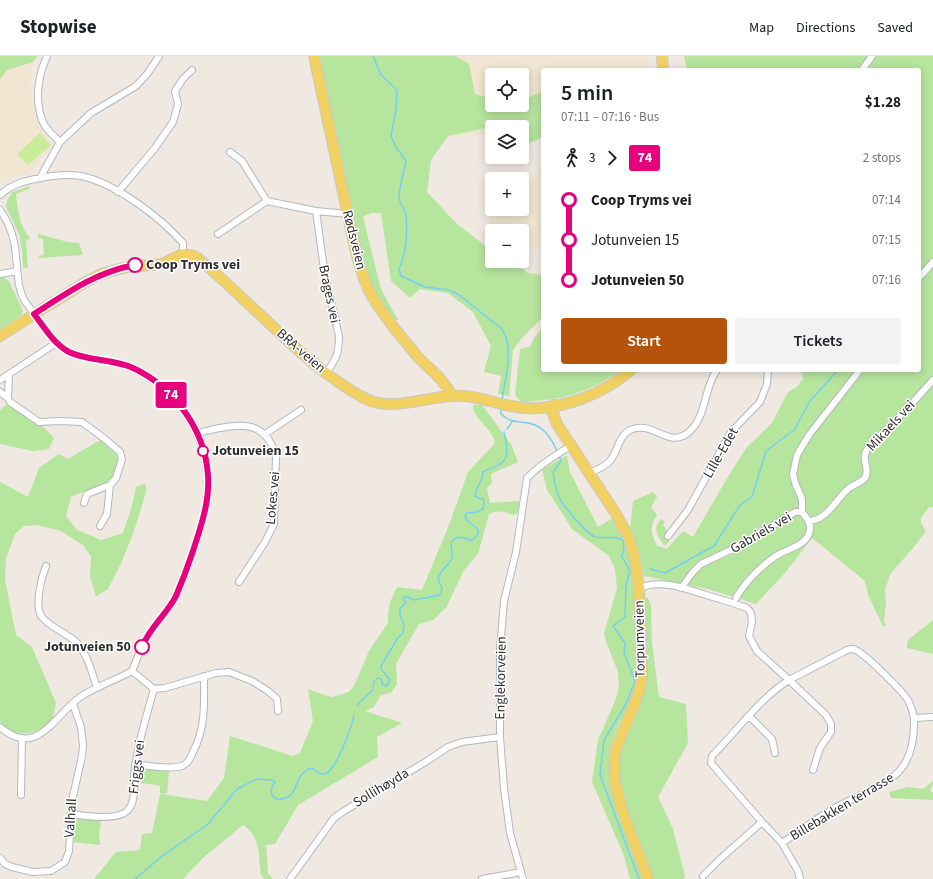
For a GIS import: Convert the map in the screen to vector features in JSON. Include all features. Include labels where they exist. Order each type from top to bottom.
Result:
[{"type":"main road","name":"Rødsveien","points":[[314,56],[360,268],[372,297],[384,314],[416,355],[444,382],[452,396]]},
{"type":"main road","points":[[659,56],[660,68]]},
{"type":"main road","points":[[662,56],[663,68]]},
{"type":"main road","points":[[0,336],[84,282],[101,274],[118,268],[136,265],[162,264],[183,254]]},
{"type":"main road","name":"BRA-veien","points":[[183,254],[194,256],[199,259],[282,336],[326,373],[361,397],[380,404],[396,404],[452,396],[471,396],[501,404],[526,408],[554,405],[593,394],[614,383],[628,372]]},
{"type":"main road","name":"Torpumveien","points":[[554,405],[553,414],[557,424],[563,432],[567,448],[589,473],[629,538],[635,559],[639,588],[642,670],[636,700],[616,749],[614,766],[615,782],[622,810],[648,879]]},
{"type":"street","points":[[47,56],[42,66],[38,83],[39,102],[42,121],[60,142]]},
{"type":"street","points":[[40,178],[60,142],[91,113],[136,86],[148,73],[159,56]]},
{"type":"street","points":[[863,68],[872,56]]},
{"type":"street","points":[[118,192],[156,148],[173,122],[178,104],[174,91],[192,70]]},
{"type":"street","points":[[230,152],[242,161],[268,201]]},
{"type":"street","points":[[0,195],[16,184],[40,178],[80,176],[93,180],[118,192],[159,220],[183,242],[183,254]]},
{"type":"street","points":[[218,234],[268,201],[316,211],[348,214]]},
{"type":"street","points":[[0,210],[7,219],[12,232],[21,294],[56,343],[69,352],[122,364],[134,369],[147,377],[171,396],[179,404],[197,433],[204,454],[208,474],[205,514],[176,596],[144,643],[132,671],[85,694],[48,729],[32,738],[22,738],[8,734],[0,727]]},
{"type":"street","name":"Brages vei","points":[[316,211],[324,276],[339,336],[339,346],[336,359],[326,373]]},
{"type":"street","points":[[921,276],[933,262]]},
{"type":"street","points":[[0,274],[17,271]]},
{"type":"street","points":[[0,380],[56,343]]},
{"type":"street","points":[[589,473],[607,464],[611,460],[624,435],[631,430],[648,428],[672,439],[680,438],[687,434],[694,428],[700,417],[710,383],[716,372]]},
{"type":"street","name":"Lille-Edet","points":[[668,536],[688,510],[731,432],[760,402],[768,384],[768,372]]},
{"type":"street","points":[[802,512],[802,499],[793,474],[797,455],[809,435],[858,372]]},
{"type":"street","points":[[8,398],[9,374]]},
{"type":"street","name":"Mikaels vei","points":[[810,521],[820,519],[847,490],[866,477],[864,455],[867,449],[903,414],[933,380]]},
{"type":"street","points":[[0,392],[8,398],[10,402],[39,422],[82,422],[120,452],[122,459],[116,478],[110,485],[87,494],[84,503]]},
{"type":"street","points":[[197,433],[219,428],[248,425],[257,428],[264,434],[301,410]]},
{"type":"street","name":"Lokes vei","points":[[239,582],[265,542],[274,524],[276,457],[270,440],[264,434]]},
{"type":"street","name":"Englekorveien","points":[[523,879],[510,833],[500,737],[500,649],[504,601],[516,552],[527,478],[536,469],[567,448]]},
{"type":"street","points":[[100,526],[107,514],[110,485]]},
{"type":"street","name":"Gabriels vei","points":[[681,588],[701,564],[737,547],[795,512],[802,512],[810,521],[810,531],[806,539],[770,560],[742,589],[736,598]]},
{"type":"street","points":[[46,566],[40,580],[39,593],[39,608],[42,618],[76,642],[84,653],[97,688]]},
{"type":"street","points":[[639,588],[646,585],[656,584],[671,585],[747,608],[752,618],[749,636],[754,646],[826,715],[831,724],[831,732],[820,748],[813,770]]},
{"type":"street","name":"Billebakken terrasse","points":[[854,649],[884,674],[901,691],[908,701],[914,718],[915,734],[913,747],[902,768],[894,777],[885,783],[832,809],[782,843],[710,762],[712,756],[749,716],[778,687],[847,650],[854,649]]},
{"type":"street","points":[[132,671],[154,689],[165,688],[216,673],[229,672],[268,691],[277,699],[278,711]]},
{"type":"street","points":[[135,764],[181,766],[188,763],[202,730],[204,713],[204,676]]},
{"type":"street","name":"Friggs vei","points":[[71,814],[112,817],[128,810],[132,803],[135,764],[139,742],[154,689]]},
{"type":"street","name":"Valhall","points":[[0,858],[5,864],[12,868],[33,872],[51,871],[58,868],[65,862],[68,854],[74,788],[83,746],[81,727],[73,704]]},
{"type":"street","points":[[749,716],[772,739],[775,753]]},
{"type":"street","points":[[914,718],[933,717]]},
{"type":"street","name":"Sollihøyda","points":[[290,879],[334,818],[344,810],[427,762],[448,747],[462,742],[500,737]]},
{"type":"street","points":[[21,795],[22,738]]},
{"type":"street","points":[[703,876],[762,822]]},
{"type":"street","points":[[782,843],[798,871],[800,879]]},
{"type":"street","points":[[482,879],[521,872]]},
{"type":"shaded area","points":[[436,56],[647,56],[646,68],[541,68],[541,105],[529,109],[529,68],[485,68],[485,112],[518,112],[498,120],[485,120],[485,134],[483,136],[465,136],[439,122]]},
{"type":"shaded area","points":[[33,62],[30,86],[35,111],[41,126],[52,144],[33,171],[7,179],[0,185],[0,79],[7,70]]},
{"type":"shaded area","points":[[541,170],[541,251],[529,248],[529,224],[488,224],[491,216],[529,216],[529,184]]},
{"type":"green space","points":[[0,56],[37,56],[33,62],[7,70],[0,79]]},
{"type":"green space","points":[[319,56],[455,56],[469,64],[475,94],[485,97],[485,112],[529,112],[529,98],[541,92],[541,138],[529,143],[529,120],[485,120],[485,128],[448,136],[431,160],[427,192],[456,223],[485,246],[485,268],[522,269],[528,273],[541,275],[541,319],[522,338],[513,350],[509,396],[498,394],[501,376],[484,372],[491,346],[473,312],[448,293],[420,289],[410,298],[391,281],[381,213],[371,213],[363,217],[381,289],[398,320],[393,320],[378,299],[369,280],[361,256]]},
{"type":"green space","points":[[684,56],[933,56],[933,507],[929,507],[921,518],[921,523],[926,531],[891,573],[885,589],[886,602],[884,621],[886,626],[883,626],[868,595],[865,581],[812,538],[785,573],[756,604],[708,589],[644,576],[640,555],[630,529],[633,501],[653,492],[657,497],[651,507],[657,515],[653,523],[652,530],[657,546],[667,549],[683,531],[693,537],[747,447],[772,423],[788,392],[797,387],[803,379],[801,372],[921,372],[921,68],[687,68]]},
{"type":"green space","points":[[40,133],[51,145],[28,165],[17,154]]},
{"type":"green space","points":[[30,186],[29,189],[16,194],[18,212],[22,224],[31,239],[26,240],[28,268],[23,268],[19,234],[6,207],[7,201],[12,192]]},
{"type":"green space","points":[[38,234],[68,242],[79,243],[83,255],[39,258],[39,256],[44,255],[43,239],[38,238]]},
{"type":"green space","points":[[4,277],[9,281],[23,311],[21,315],[0,329],[0,278]]},
{"type":"green space","points":[[541,329],[541,372],[618,372],[599,383],[577,393],[560,398],[523,403],[515,394],[520,349],[530,347],[534,338]]},
{"type":"green space","points":[[6,405],[26,414],[54,438],[49,449],[33,451],[0,444],[0,410]]},
{"type":"green space","points":[[473,405],[482,405],[511,444],[518,462],[491,474],[492,483],[487,488],[490,503],[518,501],[518,513],[513,515],[504,512],[489,514],[478,554],[464,570],[446,608],[433,620],[419,624],[396,664],[397,684],[391,693],[381,695],[374,707],[365,711],[402,723],[377,737],[378,757],[298,805],[275,844],[266,845],[268,873],[273,879],[264,879],[261,874],[256,840],[249,829],[243,825],[205,856],[183,879],[94,879],[116,852],[140,850],[142,834],[152,833],[160,794],[207,801],[224,778],[230,736],[293,756],[300,753],[313,721],[308,689],[331,697],[349,692],[354,686],[369,651],[388,623],[390,602],[397,587],[422,590],[449,525],[468,472],[495,443],[491,433],[476,415]]},
{"type":"green space","points":[[100,440],[117,455],[115,473],[103,484],[71,497],[66,516],[77,530],[101,540],[123,533],[132,506],[136,487],[143,484],[146,485],[146,492],[133,534],[122,561],[108,589],[96,596],[90,577],[91,557],[84,546],[61,531],[37,525],[24,526],[15,534],[6,558],[5,580],[16,635],[32,647],[56,703],[52,722],[46,726],[39,730],[25,734],[11,731],[0,721],[0,482],[28,497],[39,468],[59,454],[68,459]]},
{"type":"green space","points":[[567,455],[570,472],[598,527],[613,518],[626,544],[632,565],[637,671],[630,701],[612,743],[609,761],[612,791],[620,821],[643,879],[630,879],[623,853],[592,782],[598,740],[616,699],[619,687],[618,672],[604,634],[617,588],[615,569],[609,556],[572,529],[547,490],[542,470]]},
{"type":"green space","points":[[661,519],[665,522],[663,525],[666,530],[665,536],[670,541],[666,545],[664,545],[656,532],[658,523]]},
{"type":"green space","points":[[644,597],[648,598],[651,605],[652,643],[659,697],[686,704],[688,743],[658,797],[673,829],[685,876],[684,879],[652,879],[626,811],[618,780],[618,756],[640,700]]},
{"type":"green space","points":[[933,620],[933,654],[907,648],[908,640]]},
{"type":"green space","points":[[145,768],[168,769],[167,794],[160,793],[160,786],[138,782],[138,774],[140,770]]},
{"type":"green space","points":[[933,781],[930,790],[933,793],[933,800],[891,798],[889,792],[908,787],[923,789]]},
{"type":"green space","points":[[78,818],[101,820],[99,834],[100,845],[72,842],[73,823]]},
{"type":"waterway","points":[[373,56],[381,75],[397,90],[396,109],[391,136],[396,147],[406,161],[399,194],[400,202],[407,222],[405,250],[399,269],[401,276],[425,287],[449,290],[459,295],[501,328],[505,335],[508,353],[507,373],[502,400]]},
{"type":"waterway","points":[[650,569],[665,573],[714,546],[740,505],[752,497],[766,451],[795,429],[809,402],[836,372]]},
{"type":"waterway","points":[[501,408],[501,414],[506,418],[514,421],[530,423],[542,429],[551,439],[557,451]]},
{"type":"waterway","points":[[507,429],[512,422]]},
{"type":"waterway","points":[[357,705],[373,690],[374,681],[378,678],[381,679],[383,685],[387,686],[390,680],[381,669],[381,666],[397,639],[403,633],[404,625],[400,615],[400,609],[406,602],[403,599],[404,597],[414,600],[441,594],[442,588],[438,579],[441,572],[452,558],[452,542],[454,539],[459,537],[471,541],[478,533],[478,530],[467,520],[465,516],[467,513],[477,512],[483,509],[483,499],[476,497],[475,494],[483,472],[500,464],[506,458],[507,450],[504,432]]},
{"type":"waterway","points":[[559,455],[561,461],[553,472],[561,501],[567,510],[591,535],[595,537],[616,538],[623,540],[624,548],[622,557],[630,571],[626,585],[625,617],[613,626],[625,643],[624,653],[635,681],[626,704],[604,740],[600,775],[639,879]]},
{"type":"waterway","points":[[135,879],[161,857],[208,824],[237,789],[257,779],[272,780],[275,782],[271,791],[273,797],[283,799],[291,794],[300,777],[307,770],[312,768],[319,773],[324,774],[328,772],[333,767],[348,736],[354,715]]},
{"type":"bus line","name":"74","points":[[135,265],[118,268],[84,282],[34,314],[56,343],[69,352],[122,364],[134,369],[154,381],[179,404],[186,414],[197,433],[204,454],[208,474],[205,514],[176,596],[164,615],[148,635],[142,647]]},
{"type":"place","name":"Coop Tryms vei","points":[[135,265]]},
{"type":"place","name":"Jotunveien 15","points":[[203,451]]},
{"type":"place","name":"Jotunveien 50","points":[[142,647]]}]
